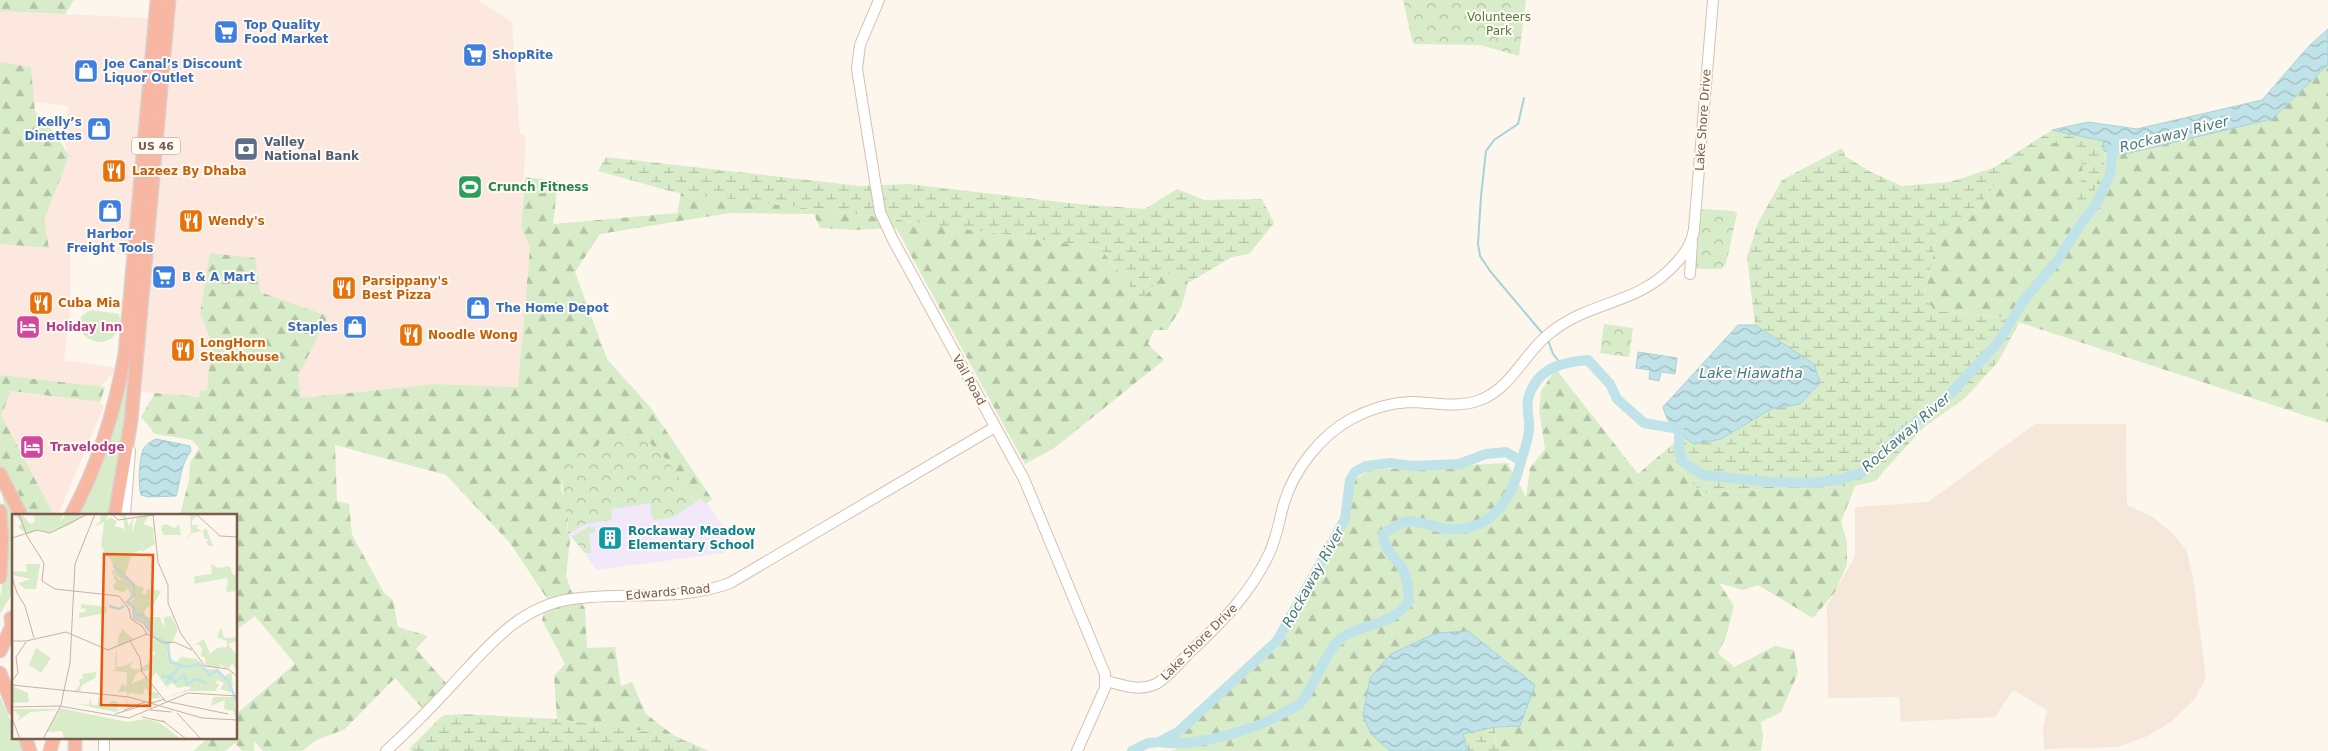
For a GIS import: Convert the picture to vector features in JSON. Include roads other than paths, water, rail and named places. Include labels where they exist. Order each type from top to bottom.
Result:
[{"type":"highway","name":"US 46","points":[[115,514],[131,422],[135,308],[158,0]]},
{"type":"highway","name":"US 46","points":[[71,514],[97,460],[112,412],[135,308],[169,0]]},
{"type":"highway","points":[[0,474],[20,514]]},
{"type":"highway","points":[[0,511],[2,539],[0,577]]},
{"type":"highway","points":[[0,637],[12,615]]},
{"type":"highway","points":[[0,651],[12,626],[12,615]]},
{"type":"highway","points":[[1,676],[12,704]]},
{"type":"highway","points":[[25,738],[30,751]]},
{"type":"highway","points":[[46,751],[48,738]]},
{"type":"highway","points":[[50,751],[54,738]]},
{"type":"highway","points":[[75,738],[75,751]]},
{"type":"street","name":"Vail Road","points":[[879,0],[860,45],[857,69],[859,95],[880,212],[888,231],[1024,479],[1106,681]]},
{"type":"street","name":"Lake Shore Drive","points":[[1690,274],[1713,0]]},
{"type":"street","name":"Lake Shore Drive","points":[[1106,681],[1134,688],[1156,684],[1232,612],[1268,555],[1276,537],[1284,502],[1296,476],[1313,451],[1340,426],[1361,414],[1387,405],[1409,402],[1450,405],[1480,400],[1507,382],[1546,336],[1577,316],[1627,298],[1648,287],[1668,272],[1692,240]]},
{"type":"street","points":[[125,514],[130,465],[131,422]]},
{"type":"street","name":"Edwards Road","points":[[386,751],[423,716],[495,638],[510,625],[532,612],[572,598],[696,592],[730,583],[995,427]]},
{"type":"street","points":[[1077,751],[1106,681]]},
{"type":"street","points":[[104,738],[104,751]]},
{"type":"water","points":[[2328,29],[2328,65],[2272,119],[2125,154],[2104,151],[2103,141],[2052,130],[2088,122],[2137,129],[2262,100],[2309,46]]},
{"type":"water","name":"Lake Hiawatha","points":[[1738,325],[1755,325],[1814,364],[1820,383],[1800,404],[1771,409],[1721,439],[1694,444],[1674,428],[1667,419],[1663,407]]},
{"type":"water","points":[[1638,352],[1677,358],[1675,374],[1661,372],[1659,381],[1649,379],[1650,370],[1636,368]]},
{"type":"water","points":[[156,439],[190,446],[191,451],[183,467],[176,496],[148,497],[141,495],[139,479],[143,450],[150,442]]},
{"type":"water","points":[[1468,631],[1535,685],[1520,726],[1495,727],[1463,734],[1468,751],[1390,751],[1371,734],[1363,715],[1370,678],[1391,654],[1436,633]]},
{"type":"waterway","points":[[1524,98],[1518,124],[1494,140],[1486,151],[1478,244],[1480,256],[1490,271],[1543,334]]},
{"type":"waterway","name":"Rockaway River","points":[[1132,751],[1148,743],[1159,742],[1178,732],[1277,641],[1345,519],[1350,480],[1355,472],[1366,466],[1390,463],[1412,466],[1459,464],[1486,454],[1506,452],[1521,461],[1526,446],[1529,426],[1528,399],[1532,389],[1543,374],[1559,365],[1588,360],[1610,384],[1617,399],[1644,423],[1679,429],[1679,449],[1683,462],[1703,475],[1768,482],[1814,483],[1841,479],[1863,472],[1898,437],[1950,394],[1997,344],[2024,300],[2057,261],[2098,201],[2110,174],[2113,149],[2123,148]]},
{"type":"waterway","points":[[1548,340],[1553,354],[1561,364]]},
{"type":"waterway","points":[[1159,742],[1190,742],[1225,736],[1259,725],[1299,704],[1307,694],[1326,658],[1337,642],[1352,632],[1385,621],[1409,602],[1404,572],[1388,549],[1383,534],[1409,521],[1446,529],[1462,529],[1487,519],[1497,511],[1505,500],[1512,488],[1521,461]]},
{"type":"place","name":"Top Quality Food Market","points":[[226,32]]},
{"type":"place","name":"ShopRite","points":[[475,55]]},
{"type":"place","name":"Joe Canal’s Discount Liquor Outlet","points":[[86,71]]},
{"type":"place","name":"Kelly’s Dinettes","points":[[99,129]]},
{"type":"place","name":"Valley National Bank","points":[[246,149]]},
{"type":"place","name":"Lazeez By Dhaba","points":[[114,171]]},
{"type":"place","name":"Crunch Fitness","points":[[470,187]]},
{"type":"place","name":"Harbor Freight Tools","points":[[110,211]]},
{"type":"place","name":"Wendy's","points":[[191,221]]},
{"type":"place","name":"B & A Mart","points":[[164,277]]},
{"type":"place","name":"Parsippany's Best Pizza","points":[[344,288]]},
{"type":"place","name":"Cuba Mia","points":[[41,303]]},
{"type":"place","name":"The Home Depot","points":[[478,308]]},
{"type":"place","name":"Holiday Inn","points":[[28,327]]},
{"type":"place","name":"Staples","points":[[355,327]]},
{"type":"place","name":"Noodle Wong","points":[[411,335]]},
{"type":"place","name":"LongHorn Steakhouse","points":[[183,350]]},
{"type":"place","name":"Travelodge","points":[[32,447]]},
{"type":"place","name":"Rockaway Meadow Elementary School","points":[[610,538]]},
{"type":"park label","name":"Volunteers Park","points":[[1499,24]]}]
